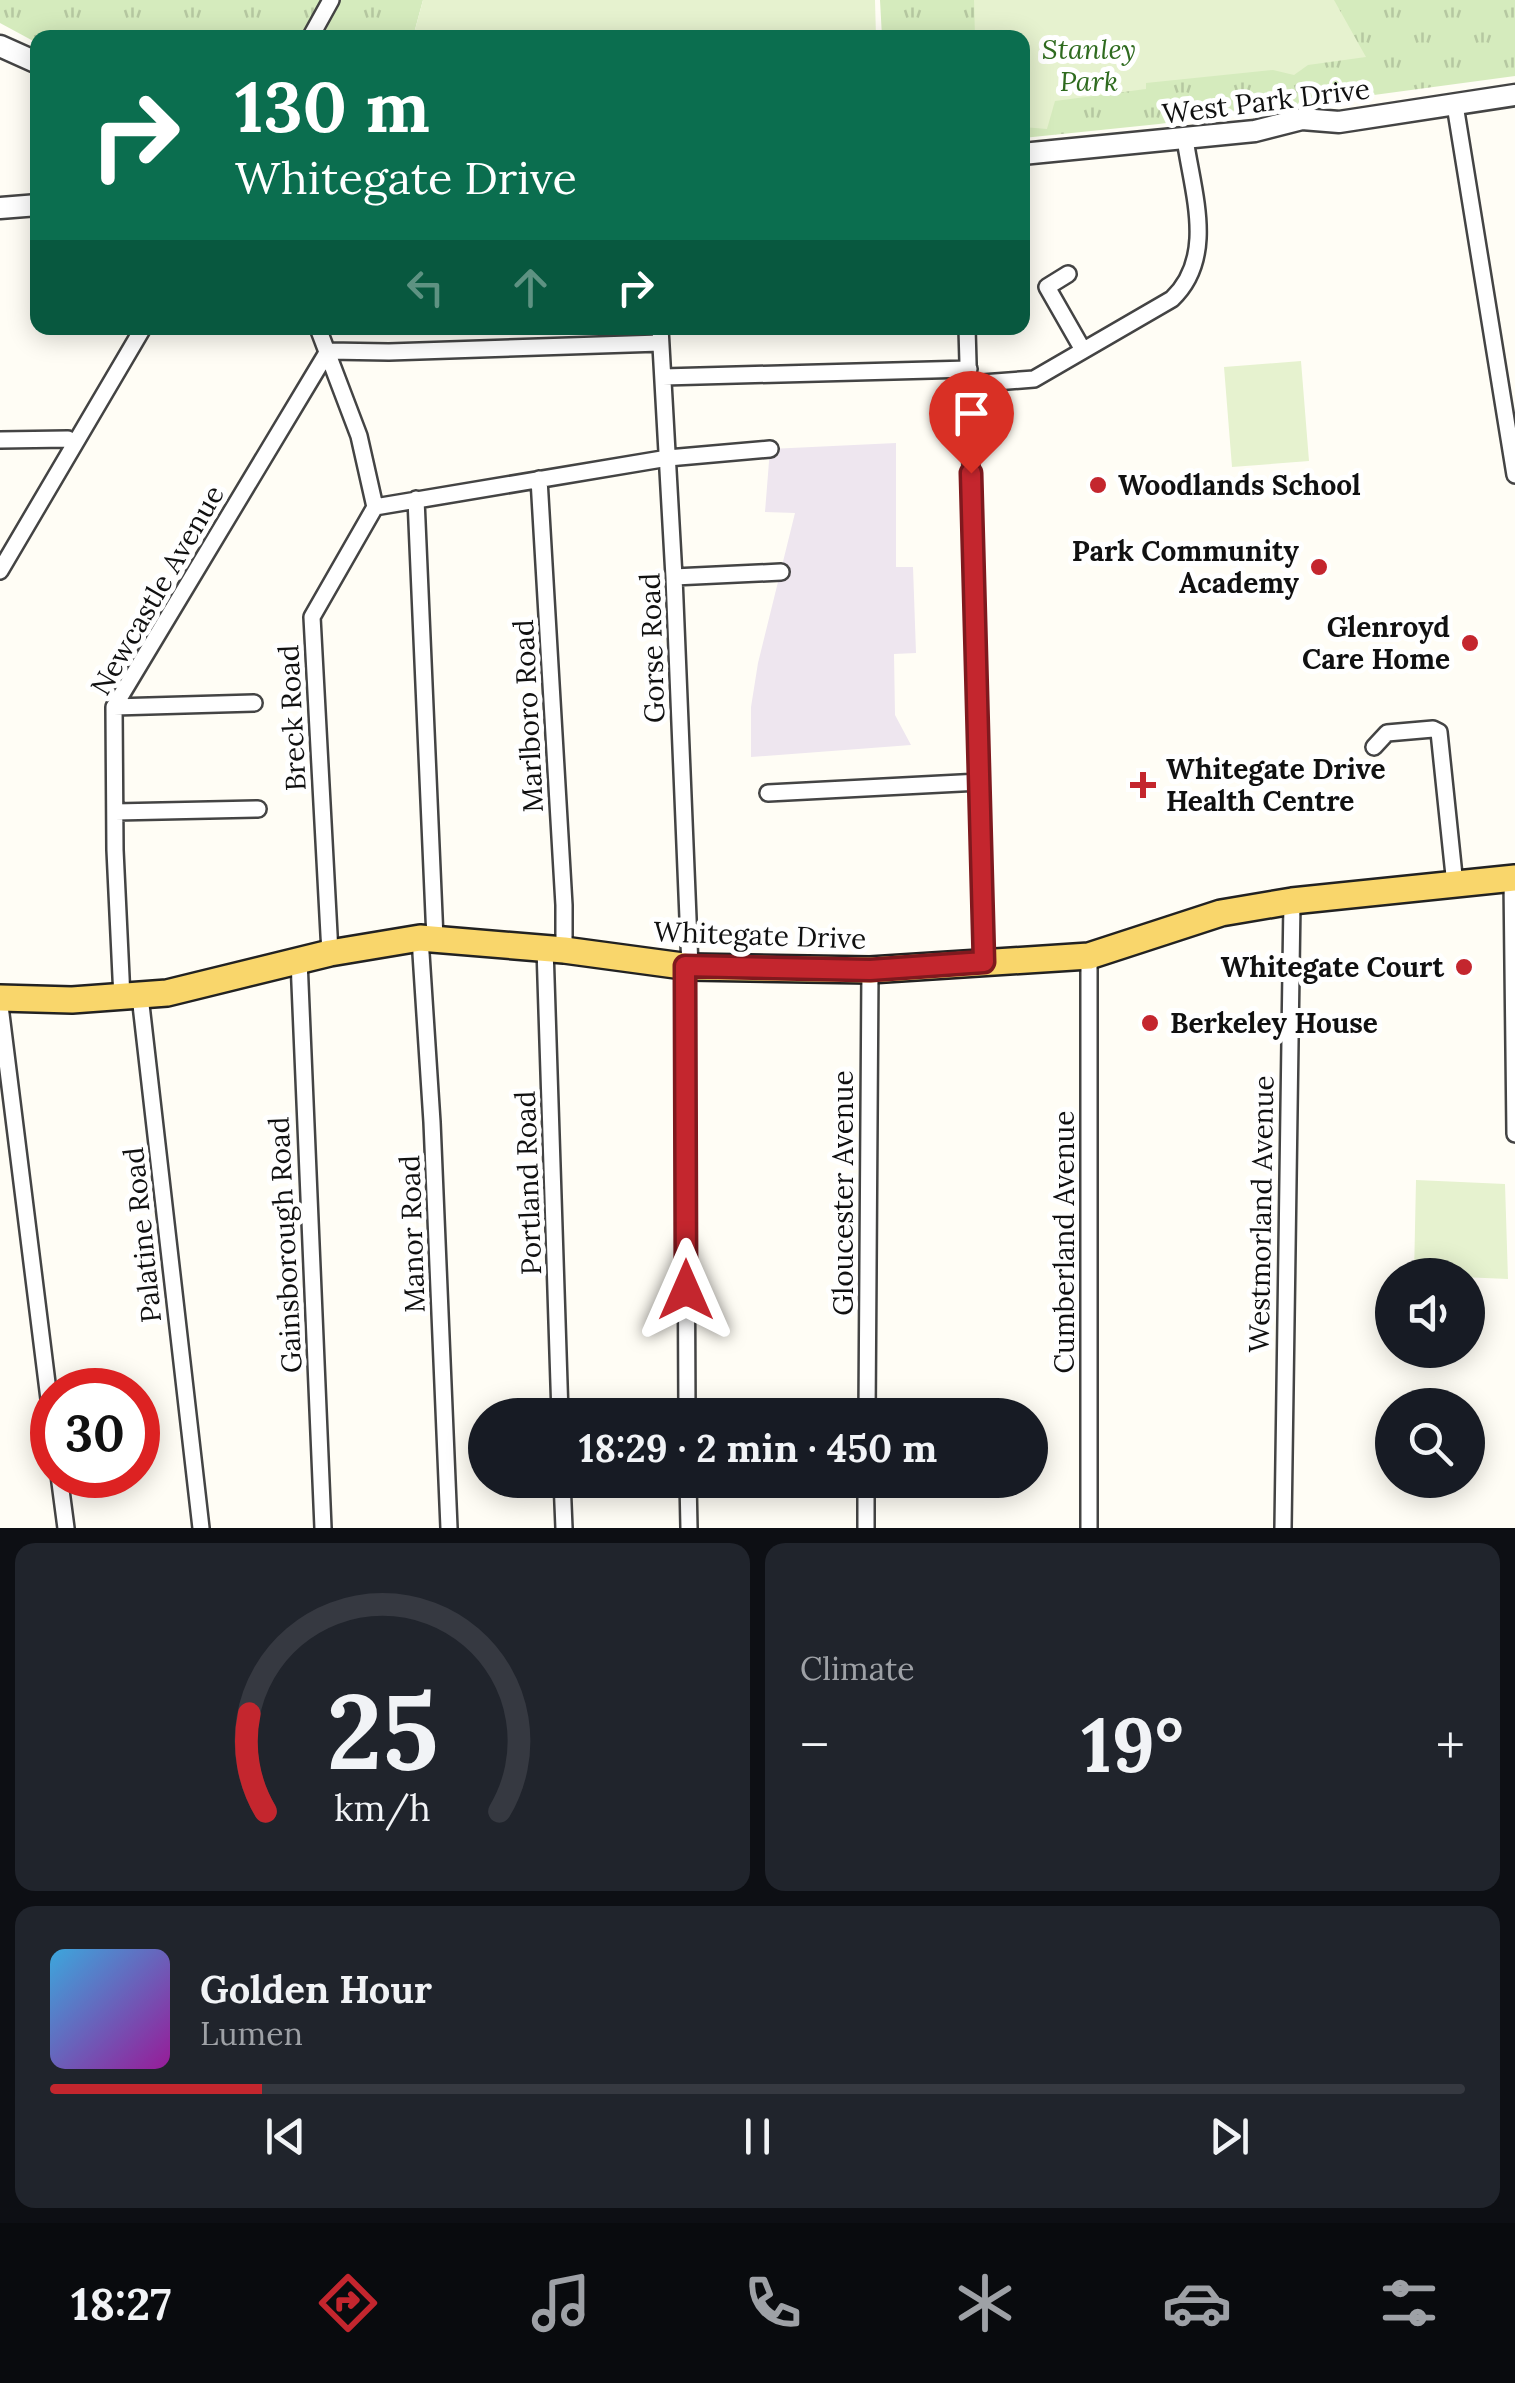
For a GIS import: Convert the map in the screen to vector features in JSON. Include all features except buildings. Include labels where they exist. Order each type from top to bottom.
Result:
[{"type":"main road","name":"Whitegate Drive","points":[[0,998],[131,997],[196,987],[330,953],[427,938],[688,966],[870,970],[1090,956],[1221,913],[1292,900],[1514,879]]},
{"type":"street","points":[[314,30],[331,0]]},
{"type":"street","points":[[0,46],[30,60]]},
{"type":"street","name":"West Park Drive","points":[[1030,153],[1270,129],[1302,119],[1339,122],[1515,95]]},
{"type":"street","points":[[1455,106],[1515,475]]},
{"type":"street","points":[[662,377],[1034,379],[1172,300],[1186,286],[1197,264],[1199,236],[1185,139]]},
{"type":"street","points":[[0,208],[30,206]]},
{"type":"street","points":[[1068,274],[1047,287],[1083,350]]},
{"type":"street","points":[[0,571],[139,335]]},
{"type":"street","points":[[321,335],[359,436],[376,506],[668,458],[770,450]]},
{"type":"street","points":[[328,351],[389,352],[660,335]]},
{"type":"street","name":"Gorse Road","points":[[660,335],[674,578],[688,966],[688,1398]]},
{"type":"street","points":[[967,335],[984,962]]},
{"type":"street","name":"Newcastle Avenue","points":[[131,997],[115,812],[114,706],[328,351]]},
{"type":"street","points":[[0,440],[75,443]]},
{"type":"street","name":"Marlboro Road","points":[[539,479],[564,905],[554,949]]},
{"type":"street","name":"Manor Road","points":[[416,499],[432,1122],[449,1528]]},
{"type":"street","name":"Breck Road","points":[[330,953],[312,617],[376,506]]},
{"type":"street","points":[[674,578],[781,572]]},
{"type":"street","points":[[114,706],[254,703]]},
{"type":"street","points":[[1374,747],[1387,733],[1433,728],[1439,732],[1455,885]]},
{"type":"street","points":[[768,793],[980,782]]},
{"type":"street","points":[[115,812],[258,809]]},
{"type":"street","points":[[1514,879],[1515,1134]]},
{"type":"street","name":"Westmorland Avenue","points":[[1282,1528],[1292,900]]},
{"type":"street","name":"Portland Road","points":[[554,949],[560,1398]]},
{"type":"street","name":"Cumberland Avenue","points":[[1089,1528],[1090,956]]},
{"type":"street","name":"Gainsborough Road","points":[[299,960],[323,1528]]},
{"type":"street","name":"Gloucester Avenue","points":[[867,1398],[870,970]]},
{"type":"street","name":"Palatine Road","points":[[131,997],[200,1528]]},
{"type":"street","points":[[0,1006],[45,1368]]},
{"type":"street","points":[[62,1498],[66,1528]]},
{"type":"street","points":[[563,1498],[564,1528]]},
{"type":"street","points":[[688,1498],[688,1528]]},
{"type":"street","points":[[866,1498],[866,1528]]},
{"type":"shaded area","points":[[896,443],[896,567],[913,567],[916,653],[894,654],[895,715],[911,745],[751,757],[751,707],[758,663],[795,513],[765,512],[770,449]]},
{"type":"green space","points":[[0,0],[423,0],[415,30],[30,30],[30,39],[0,23]]},
{"type":"green space","points":[[423,0],[875,0],[876,30],[415,30]]},
{"type":"green space","name":"Stanley Park","points":[[880,0],[1515,0],[1515,76],[1030,137],[1030,30],[882,30]]},
{"type":"green space","points":[[974,0],[1334,0],[1366,57],[1308,65],[1294,75],[1273,70],[1146,83],[1146,89],[1055,101],[1047,129],[1030,128],[1030,30],[975,30]]},
{"type":"green space","points":[[1301,361],[1309,461],[1232,467],[1224,367]]},
{"type":"green space","points":[[1416,1180],[1505,1184],[1508,1279],[1485,1278],[1485,1258],[1414,1258]]},
{"type":"place","name":"Woodlands School","points":[[1098,485]]},
{"type":"place","name":"Park Community Academy","points":[[1319,567]]},
{"type":"place","name":"Glenroyd Care Home","points":[[1470,643]]},
{"type":"place","name":"Whitegate Drive Health Centre","points":[[1143,785]]},
{"type":"place","name":"Whitegate Court","points":[[1464,967]]},
{"type":"place","name":"Berkeley House","points":[[1150,1023]]},
{"type":"route","points":[[686,1290],[685,966],[870,970],[984,962],[971,473]]}]
